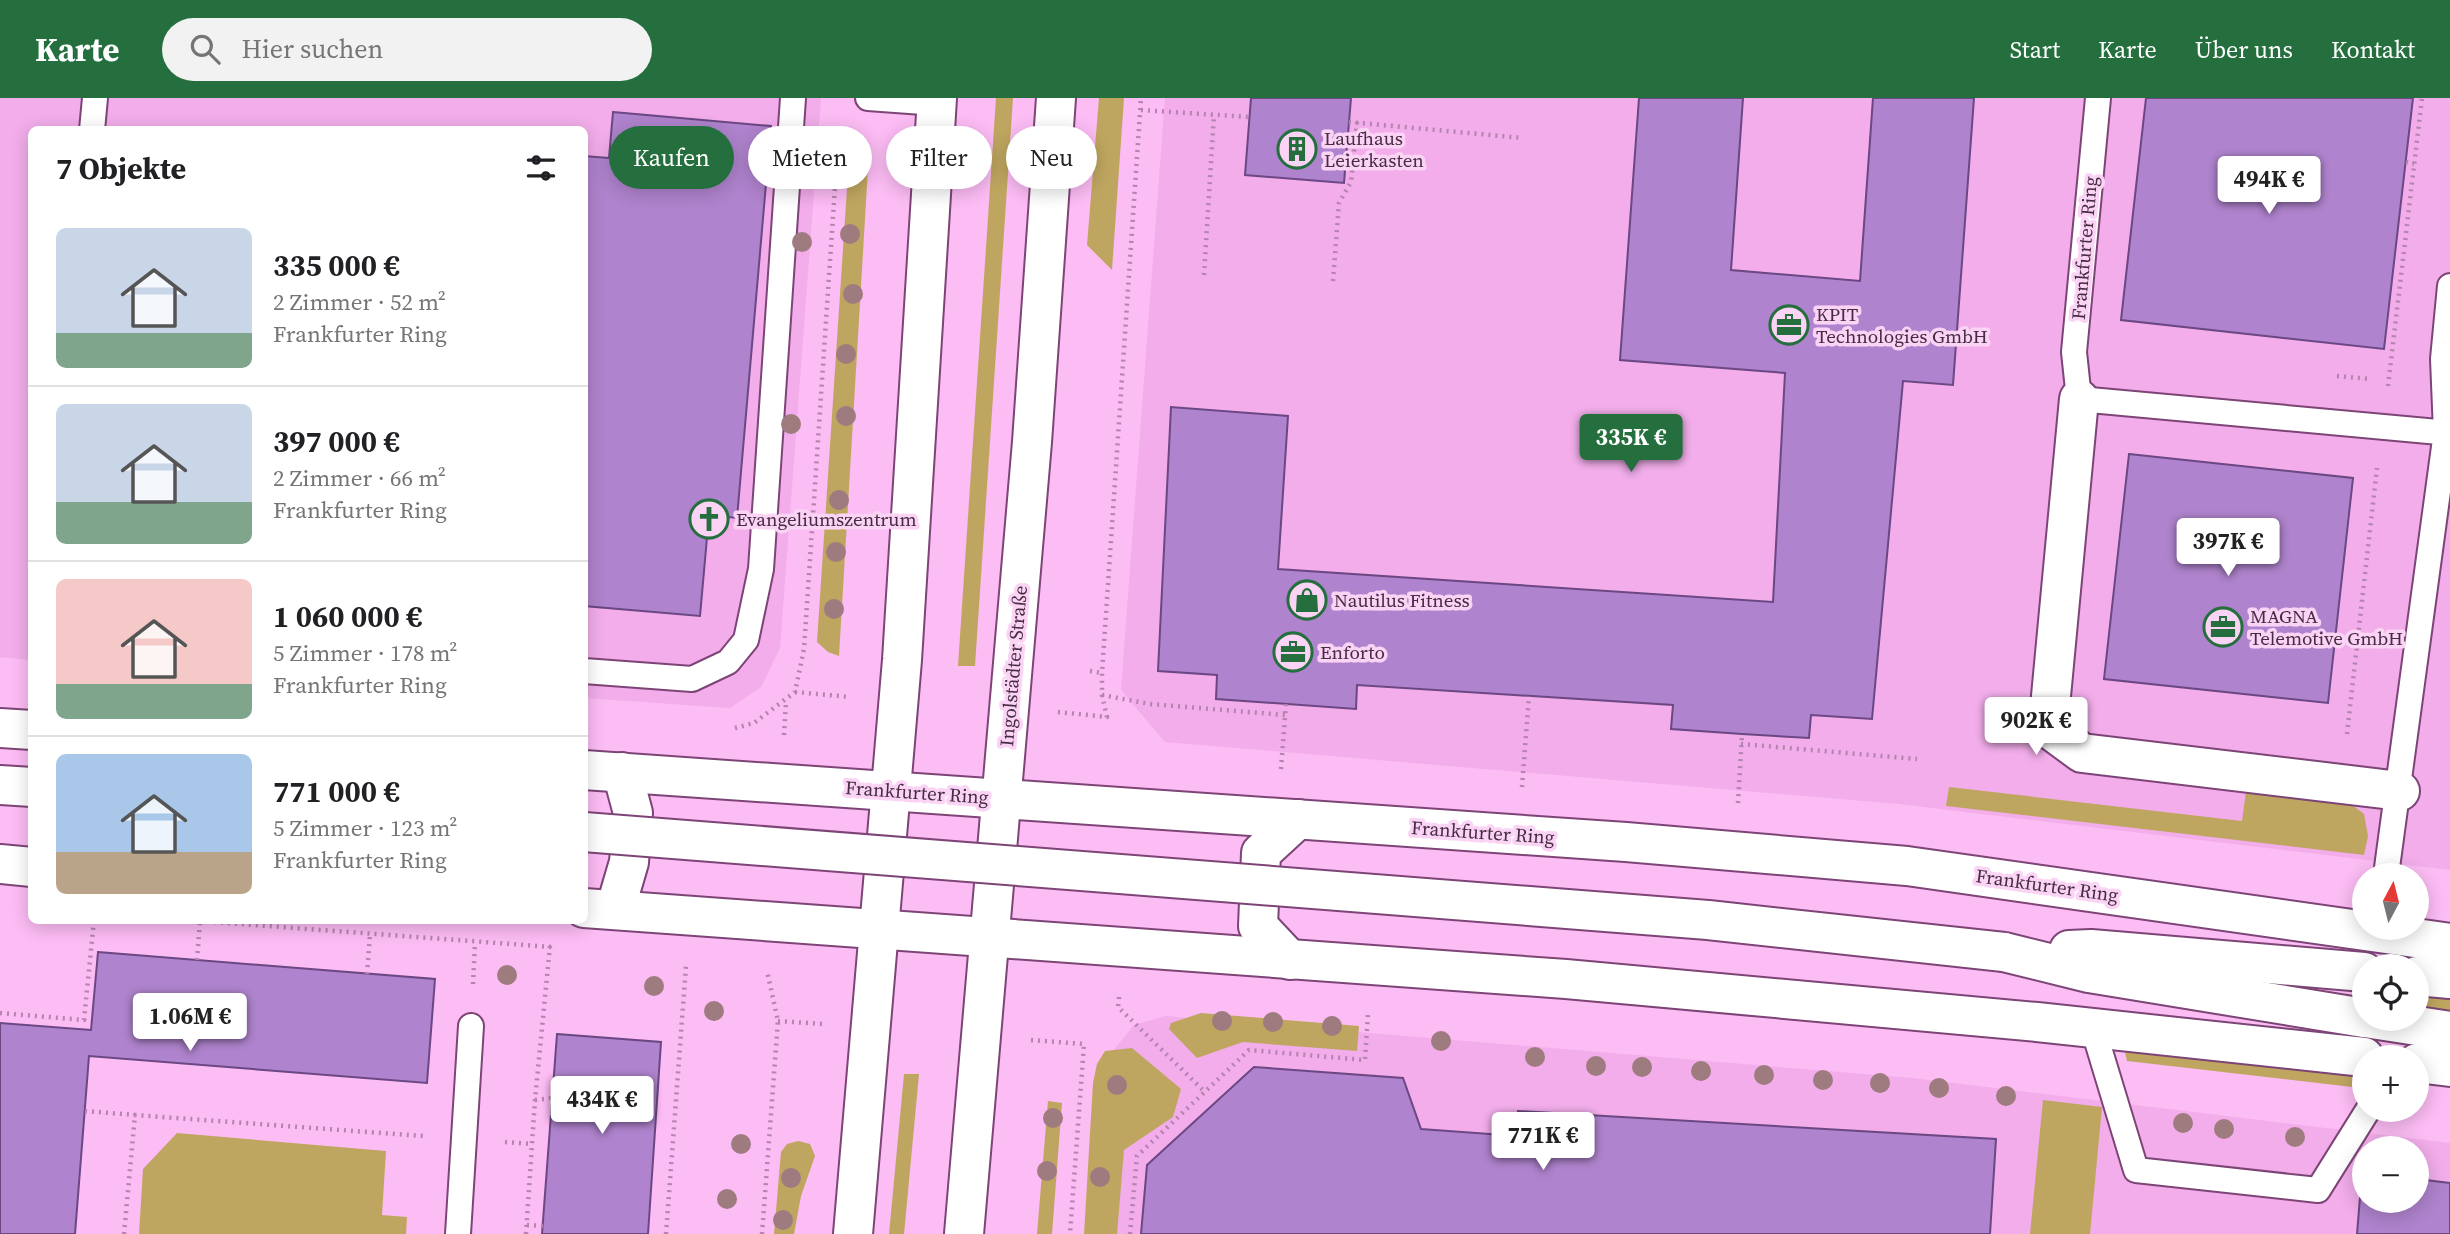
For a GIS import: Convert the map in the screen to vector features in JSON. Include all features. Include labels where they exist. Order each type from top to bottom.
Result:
[{"type":"main road","name":"Ingolstädter Straße","points":[[964,1234],[1032,442],[1056,98]]},
{"type":"main road","points":[[853,1234],[891,790],[937,101]]},
{"type":"main road","name":"Frankfurter Ring","points":[[2079,399],[2048,728],[2082,753],[2400,791]]},
{"type":"main road","points":[[0,728],[28,730]]},
{"type":"main road","name":"Frankfurter Ring","points":[[588,770],[1626,842],[1907,866],[2352,926]]},
{"type":"main road","points":[[622,772],[633,813],[629,862],[600,909],[1566,979],[2093,1028],[2352,1056]]},
{"type":"main road","points":[[0,785],[28,787]]},
{"type":"main road","points":[[1290,960],[1258,926],[1261,853],[1298,819]]},
{"type":"main road","points":[[588,832],[1708,920],[2004,952],[2089,973],[2352,1016]]},
{"type":"main road","points":[[0,864],[28,867]]},
{"type":"main road","name":"Frankfurter Ring","points":[[2429,939],[2450,943]]},
{"type":"main road","points":[[2004,952],[2091,948],[2352,971]]},
{"type":"main road","points":[[2429,977],[2450,979]]},
{"type":"main road","points":[[2429,1028],[2450,1031]]},
{"type":"main road","points":[[2429,1064],[2450,1067]]},
{"type":"lane","points":[[92,126],[95,98]]},
{"type":"lane","points":[[588,671],[692,679],[728,662],[746,640],[761,569],[793,98]]},
{"type":"lane","points":[[868,98],[937,101]]},
{"type":"lane","name":"Frankfurter Ring","points":[[2079,399],[2074,352],[2098,98]]},
{"type":"lane","points":[[2388,863],[2448,433],[2443,359],[2450,286]]},
{"type":"lane","points":[[2079,399],[2448,433]]},
{"type":"lane","points":[[458,1234],[471,1026]]},
{"type":"lane","points":[[2093,1028],[2136,1170],[2318,1190],[2360,1122]]},
{"type":"path","points":[[1107,716],[1102,695],[1102,673],[1141,98]]},
{"type":"path","points":[[2404,753],[2346,747],[2423,98]]},
{"type":"path","points":[[1140,110],[1249,117]]},
{"type":"path","points":[[1204,275],[1214,115]]},
{"type":"path","points":[[1349,122],[1523,138]]},
{"type":"path","points":[[1333,281],[1339,203],[1351,182],[1357,122]]},
{"type":"path","points":[[786,701],[795,692],[804,649],[839,125]]},
{"type":"path","points":[[2406,162],[2414,164]]},
{"type":"path","points":[[2337,376],[2388,381]]},
{"type":"path","points":[[1090,671],[1102,673]]},
{"type":"path","points":[[1102,695],[1150,704],[1285,715]]},
{"type":"path","points":[[1522,791],[1529,696]]},
{"type":"path","points":[[1281,769],[1286,704]]},
{"type":"path","points":[[1737,810],[1742,734]]},
{"type":"path","points":[[1741,744],[1917,759]]},
{"type":"path","points":[[0,1013],[84,1020],[94,924]]},
{"type":"path","points":[[197,961],[200,924]]},
{"type":"path","points":[[226,924],[564,947]]},
{"type":"path","points":[[367,974],[370,935]]},
{"type":"path","points":[[527,1234],[535,1100],[551,946]]},
{"type":"path","points":[[666,1234],[687,956]]},
{"type":"path","points":[[762,1234],[778,1021],[766,964]]},
{"type":"path","points":[[1118,1007],[1205,1092]]},
{"type":"path","points":[[1130,1234],[1137,1156],[1250,1051],[1365,1060],[1369,1007]]},
{"type":"path","points":[[1070,1234],[1084,1044]]},
{"type":"path","points":[[535,1100],[552,1098]]},
{"type":"path","points":[[85,1111],[533,1144]]},
{"type":"path","points":[[124,1234],[135,1115]]},
{"type":"path","points":[[527,1226],[543,1226]]},
{"type":"shaded area","points":[[0,98],[821,98],[819,126],[748,126],[748,189],[814,189],[780,648],[761,687],[730,708],[588,698],[588,126],[28,126],[28,660],[0,657]]},
{"type":"shaded area","points":[[996,98],[1013,98],[1011,126],[1006,126],[1007,189],[975,666],[958,666],[992,189]]},
{"type":"shaded area","points":[[1099,98],[1124,98],[1112,270],[1087,245],[1092,189],[1097,189]]},
{"type":"shaded area","points":[[1165,98],[2450,98],[2450,870],[2429,867],[2429,863],[2392,863],[1899,804],[1165,742],[1121,690]]},
{"type":"shaded area","points":[[847,189],[867,189],[839,656],[828,652],[817,642]]},
{"type":"shaded area","points":[[2247,784],[2339,795],[2364,814],[2368,836],[2364,855],[1946,806],[1949,787],[2242,821]]},
{"type":"shaded area","points":[[2429,993],[2450,996],[2450,1013],[2429,1010]]},
{"type":"shaded area","points":[[1201,1013],[1359,1026],[1357,1051],[1243,1042],[1197,1058],[1169,1029],[1171,1023]]},
{"type":"shaded area","points":[[1165,1016],[1912,1078],[2392,1136],[2352,1136],[2352,1213],[2429,1213],[2429,1140],[2450,1143],[2450,1234],[1087,1234],[1112,1052],[1134,1025]]},
{"type":"shaded area","points":[[1132,1048],[1181,1089],[1173,1117],[1124,1150],[1117,1234],[1084,1234],[1093,1083],[1097,1064],[1105,1051]]},
{"type":"shaded area","points":[[2125,1052],[2352,1073],[2352,1087],[2127,1061]]},
{"type":"shaded area","points":[[904,1074],[919,1074],[904,1234],[889,1234]]},
{"type":"shaded area","points":[[2043,1100],[2102,1107],[2090,1234],[2030,1234]]},
{"type":"shaded area","points":[[1048,1101],[1062,1103],[1052,1234],[1037,1234]]},
{"type":"shaded area","points":[[177,1133],[386,1151],[382,1215],[407,1217],[406,1234],[139,1234],[143,1169]]},
{"type":"shaded area","points":[[798,1141],[810,1144],[815,1156],[801,1196],[794,1234],[774,1234],[781,1152],[787,1144]]},
{"type":"building","name":"Laufhaus Leierkasten","points":[[1251,98],[1351,98],[1344,183],[1245,175]]},
{"type":"building","points":[[1639,98],[1743,98],[1731,270],[1860,281],[1873,98],[1974,98],[1953,385],[1903,381],[1872,719],[1811,715],[1809,738],[1742,734],[1671,729],[1673,705],[1357,685],[1356,709],[1216,699],[1217,675],[1158,671],[1171,407],[1288,416],[1278,569],[1773,602],[1785,373],[1620,360]]},
{"type":"building","points":[[2146,98],[2413,98],[2384,349],[2121,320]]},
{"type":"building","points":[[613,112],[771,126],[748,126],[748,189],[766,189],[737,518],[709,515],[700,616],[588,606],[588,156],[609,158],[609,189],[734,189],[734,126],[612,126]]},
{"type":"building","points":[[2129,454],[2353,478],[2328,703],[2104,679]]},
{"type":"building","points":[[98,952],[435,979],[427,1083],[89,1056],[75,1234],[0,1234],[0,1023],[91,1030]]},
{"type":"building","points":[[557,1034],[661,1042],[648,1234],[542,1234]]},
{"type":"building","points":[[1254,1067],[1403,1078],[1421,1129],[1517,1136],[1518,1111],[1996,1139],[1990,1234],[1141,1234],[1147,1165]]},
{"type":"building","points":[[2429,1180],[2450,1183],[2450,1234],[2357,1234],[2359,1213],[2429,1213]]},
{"type":"place","name":"Laufhaus Leierkasten","points":[[1297,149]]},
{"type":"place","name":"KPIT Technologies GmbH","points":[[1789,325]]},
{"type":"place","name":"Evangeliumszentrum","points":[[709,519]]},
{"type":"place","name":"Nautilus Fitness","points":[[1307,600]]},
{"type":"place","name":"MAGNA Telemotive GmbH","points":[[2223,627]]},
{"type":"place","name":"Enforto","points":[[1293,652]]}]
